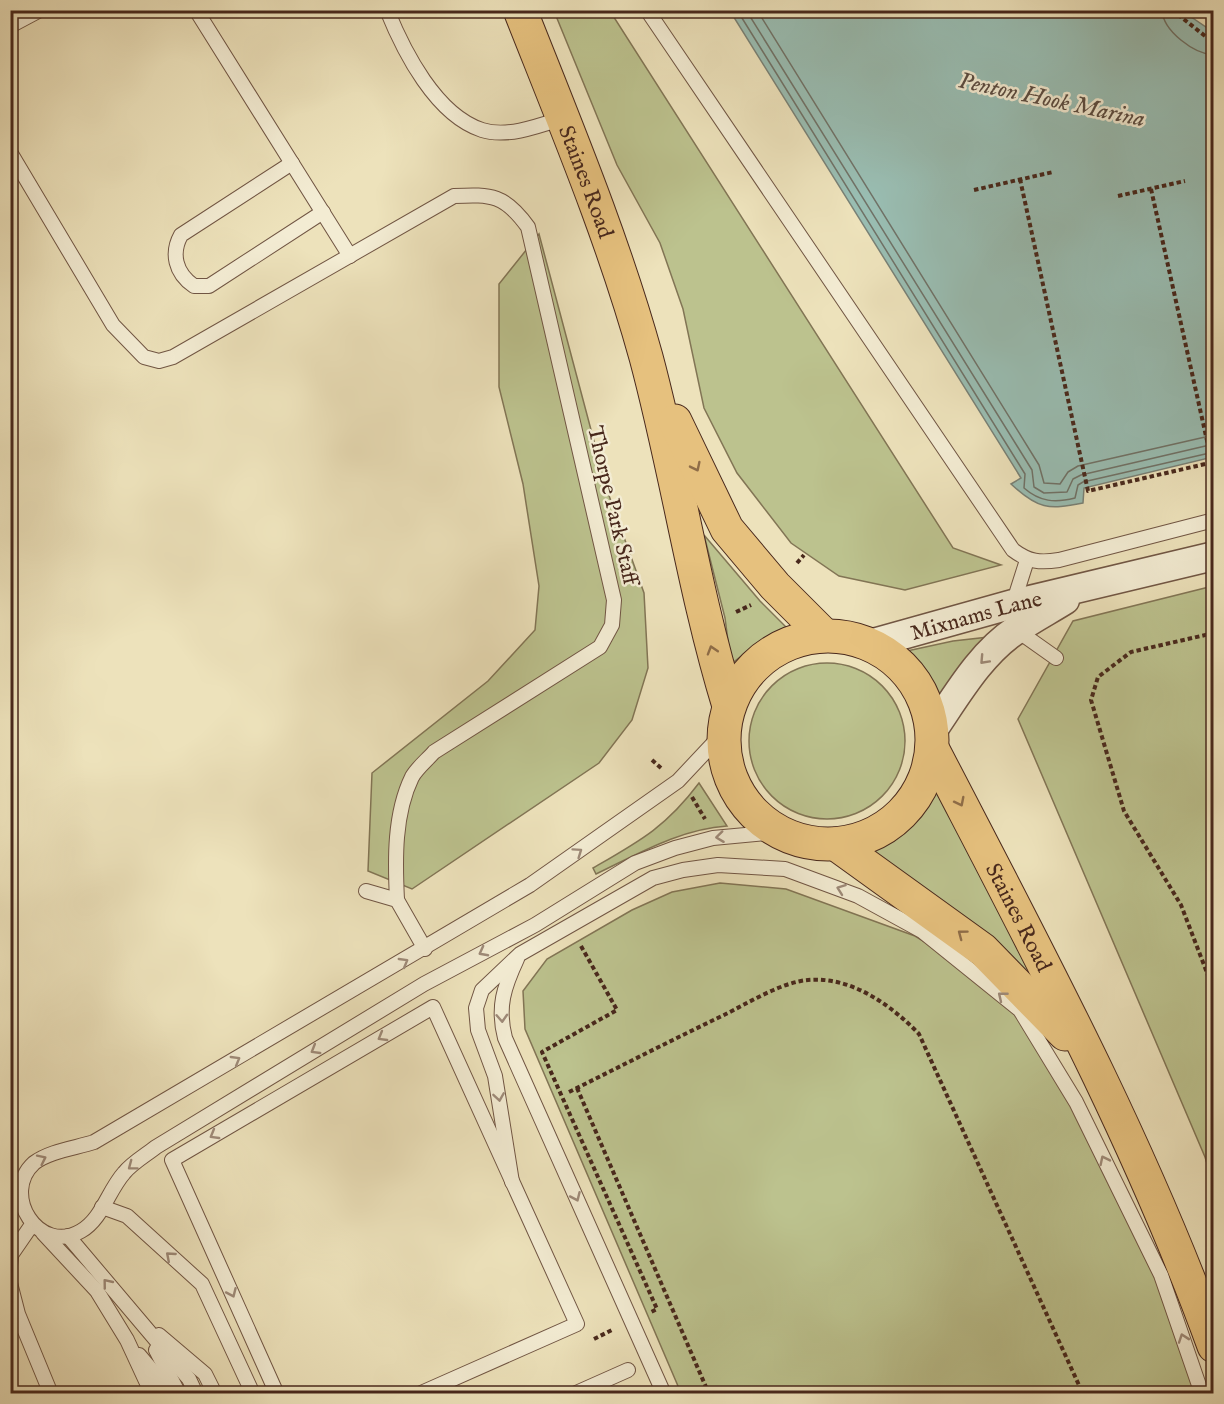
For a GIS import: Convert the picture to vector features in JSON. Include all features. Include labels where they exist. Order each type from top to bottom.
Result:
[{"type":"main road","name":"Staines Road","points":[[520,10],[592,191],[645,356],[695,565],[726,719]]},
{"type":"main road","name":"Staines Road","points":[[645,356],[727,529],[776,586],[824,636]]},
{"type":"main road","points":[[824,636],[847,637],[870,644],[894,658],[914,679],[926,704],[933,740],[926,779],[904,811],[890,824],[864,838],[836,844],[806,840],[778,832],[758,818],[743,800],[731,779],[725,756],[726,719],[744,679],[765,656],[793,642],[824,636]]},
{"type":"main road","name":"Staines Road","points":[[933,740],[1135,1151],[1185,1265],[1214,1346]]},
{"type":"main road","name":"Staines Road","points":[[836,844],[983,950],[1055,1022],[1102,1083]]},
{"type":"street","name":"Mixnams Lane","points":[[870,644],[1014,617],[1082,590],[1214,556]]},
{"type":"street","name":"Mixnams Lane","points":[[933,740],[976,668],[1014,617]]},
{"type":"lane","points":[[10,26],[40,10]]},
{"type":"lane","points":[[196,10],[350,256]]},
{"type":"lane","points":[[387,10],[403,49],[446,109],[483,130],[524,131],[563,118]]},
{"type":"lane","points":[[647,10],[1012,550],[1027,560],[1041,562],[1059,560],[1214,520]]},
{"type":"lane","name":"Thorpe Park Staff","points":[[10,152],[113,325],[144,357],[159,361],[173,357],[454,196],[478,195],[500,198],[515,210],[528,227],[614,600],[612,625],[600,647],[434,752],[413,775],[403,804],[394,859],[397,900]]},
{"type":"lane","points":[[292,163],[181,235],[174,247],[174,257],[181,271],[194,286],[209,286],[323,212]]},
{"type":"lane","points":[[1027,560],[1014,617],[1056,658]]},
{"type":"lane","points":[[152,1394],[127,1340],[97,1290],[37,1230],[21,1208],[19,1187],[24,1174],[33,1164],[45,1157],[94,1142],[425,949],[530,885],[678,782],[726,719]]},
{"type":"lane","points":[[37,1230],[68,1236],[88,1226],[124,1172],[156,1147],[424,984],[535,925],[635,863],[675,848],[713,838],[778,832]]},
{"type":"lane","points":[[512,1182],[495,1076],[478,1030],[476,1008],[482,990],[519,954],[653,878],[683,870],[718,865],[785,869],[858,896],[922,931],[1020,1010],[1076,1102],[1161,1275],[1202,1394]]},
{"type":"lane","points":[[366,891],[397,900],[425,949]]},
{"type":"lane","points":[[535,925],[506,983],[499,1016],[505,1038],[664,1394]]},
{"type":"lane","points":[[277,1394],[172,1160],[433,1007],[577,1324],[419,1394]]},
{"type":"lane","points":[[102,1207],[127,1216],[202,1284],[253,1394]]},
{"type":"lane","points":[[10,1266],[11,1255],[37,1230]]},
{"type":"lane","points":[[68,1236],[147,1333],[189,1378],[196,1394]]},
{"type":"lane","points":[[10,1283],[18,1314],[51,1394]]},
{"type":"lane","points":[[127,1308],[206,1374],[215,1394]]},
{"type":"lane","points":[[147,1333],[179,1394]]},
{"type":"lane","points":[[127,1340],[155,1374],[164,1394]]},
{"type":"lane","points":[[574,1394],[628,1370]]},
{"type":"path","points":[[1172,10],[1214,43]]},
{"type":"path","points":[[974,190],[1053,172]]},
{"type":"path","points":[[1020,179],[1088,491],[1213,462],[1151,189]]},
{"type":"path","points":[[1118,196],[1185,182]]},
{"type":"path","points":[[734,614],[759,601]]},
{"type":"path","points":[[1214,633],[1131,652],[1098,677],[1091,700],[1124,811],[1181,905],[1214,991]]},
{"type":"path","points":[[652,760],[662,768]]},
{"type":"path","points":[[691,794],[710,827]]},
{"type":"path","points":[[581,945],[617,1010],[542,1052],[657,1309],[632,1321]]},
{"type":"path","points":[[569,1092],[768,993],[807,980],[838,982],[870,995],[899,1014],[919,1034],[1083,1394]]},
{"type":"path","points":[[577,1088],[710,1394]]},
{"type":"green space","points":[[554,11],[610,11],[953,548],[1001,565],[905,590],[839,576],[791,543],[737,473],[704,408],[683,309],[660,243],[617,165]]},
{"type":"green space","points":[[539,234],[607,490],[644,593],[648,668],[632,720],[599,763],[412,889],[368,871],[372,773],[488,681],[535,630],[539,586],[523,484],[499,387],[499,284]]},
{"type":"green space","points":[[704,535],[760,601],[787,628],[749,650],[731,664],[725,618]]},
{"type":"green space","points":[[1213,586],[1213,1183],[1205,1157],[1018,719],[1073,621]]},
{"type":"green space","points":[[989,637],[938,703],[924,670],[907,651],[953,641]]},
{"type":"green space","points":[[827,663],[857,669],[882,686],[899,711],[905,741],[899,771],[882,796],[857,813],[827,819],[797,813],[772,796],[755,771],[749,741],[755,711],[772,686],[797,669]]},
{"type":"green space","points":[[699,783],[727,826],[676,837],[596,874],[593,868],[651,832],[675,811]]},
{"type":"green space","points":[[936,784],[1040,984],[870,850],[909,822],[923,806]]},
{"type":"green space","points":[[720,883],[786,889],[915,936],[971,970],[1020,1010],[1161,1275],[1202,1393],[681,1393],[525,1029],[523,991],[547,959],[632,910],[672,892]]},
{"type":"water","name":"Penton Hook Marina","points":[[1181,10],[1213,32],[1213,457],[1084,488],[1083,503],[1052,507],[1036,503],[1011,484],[1021,478],[730,11]]}]
